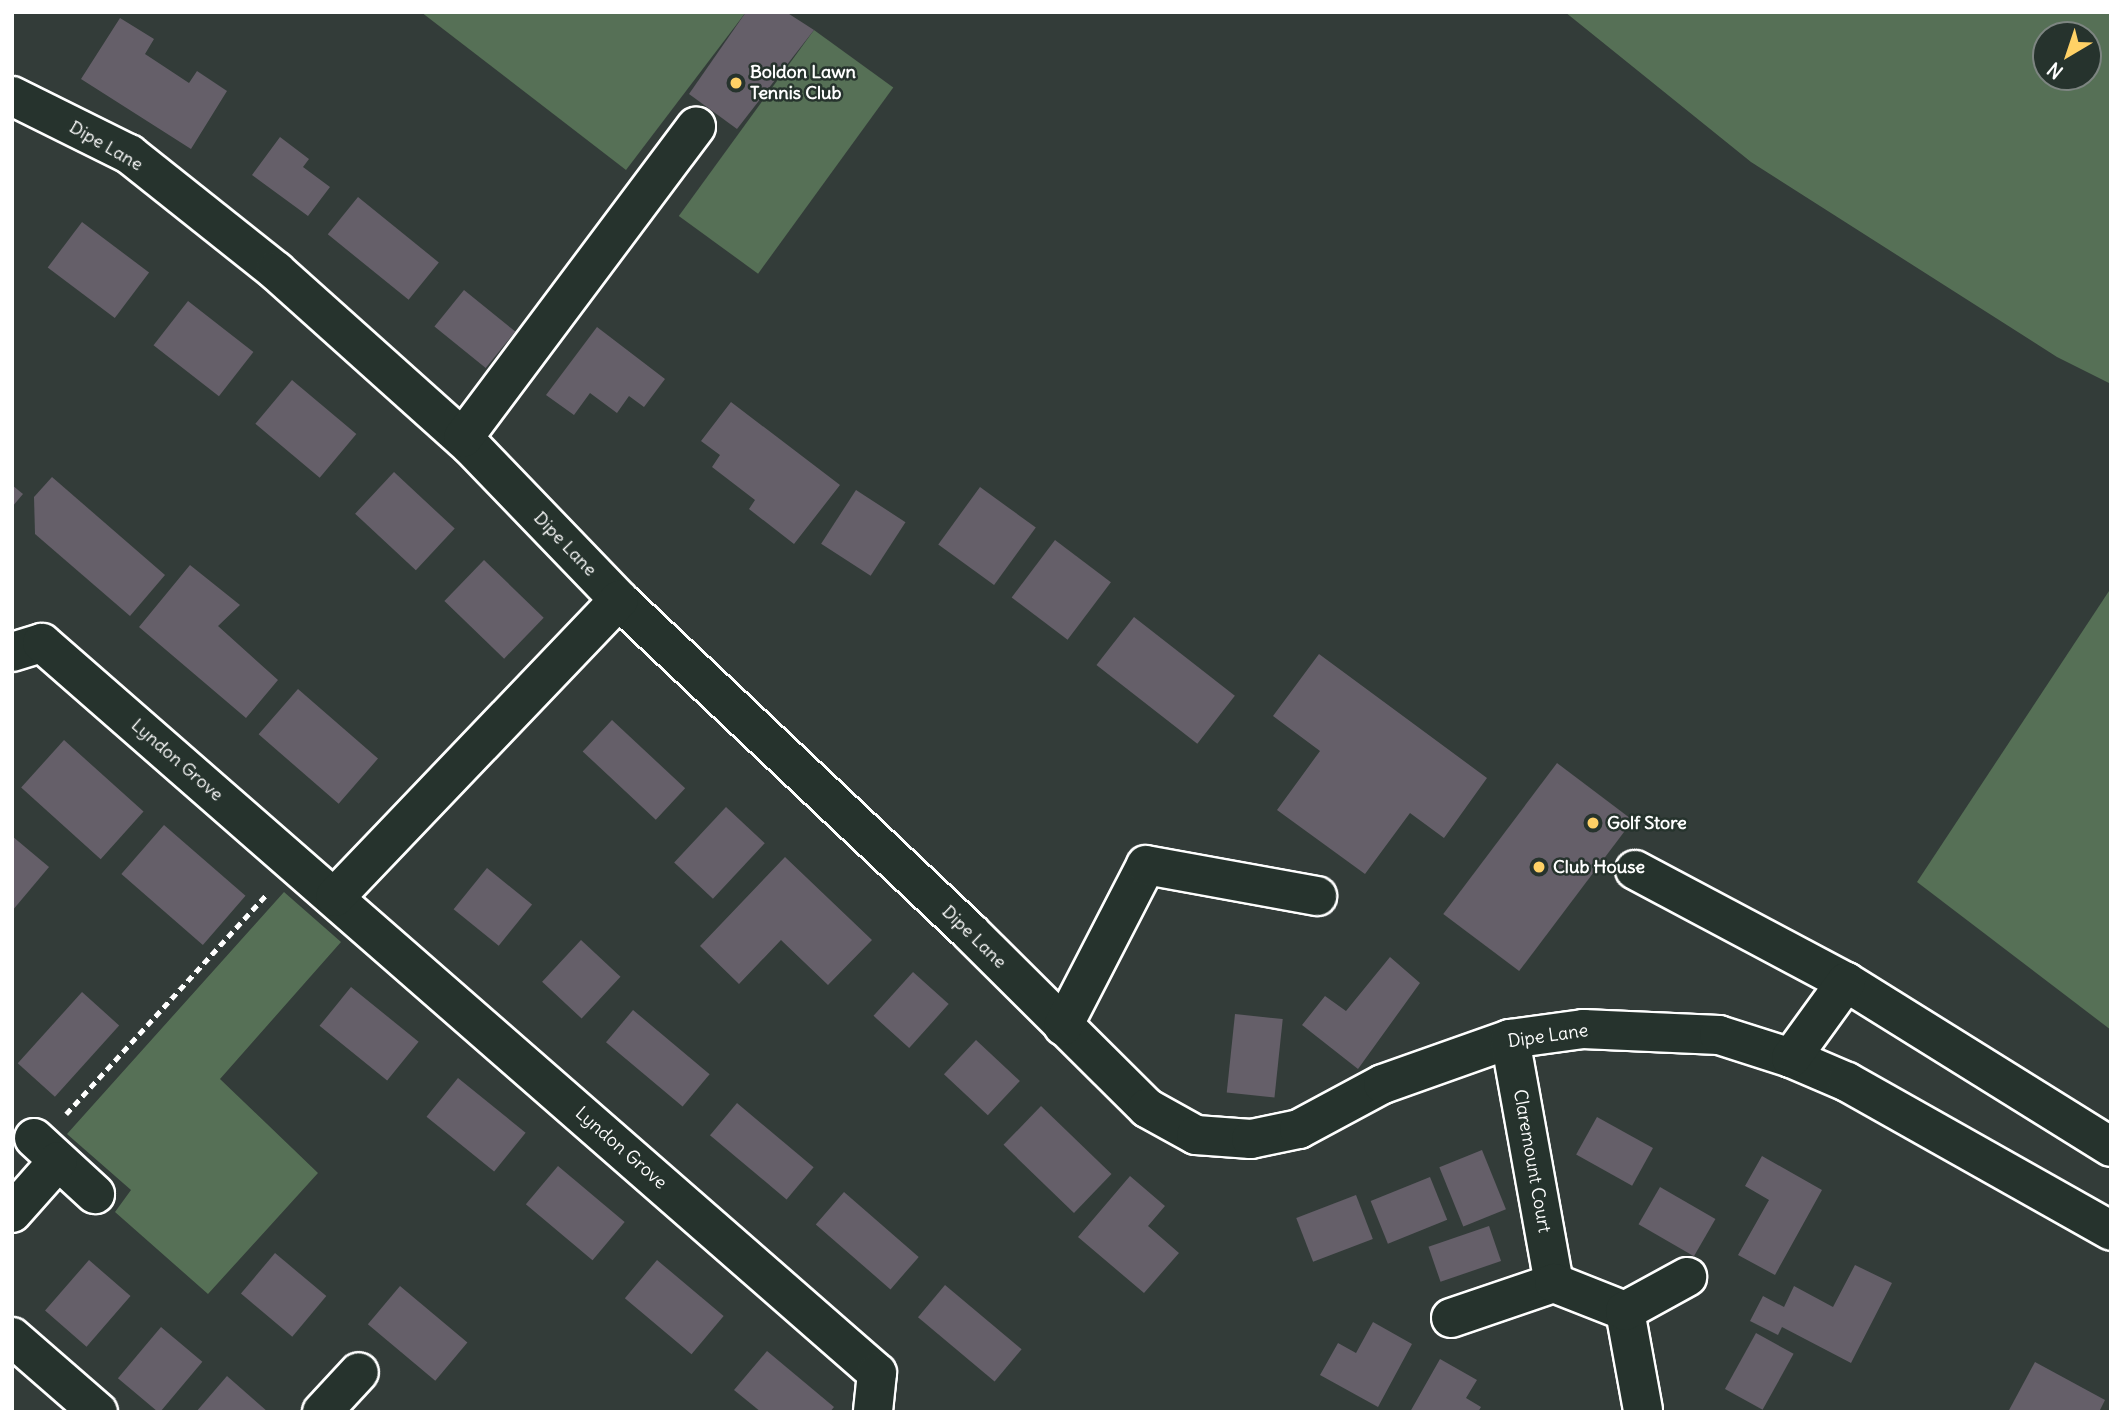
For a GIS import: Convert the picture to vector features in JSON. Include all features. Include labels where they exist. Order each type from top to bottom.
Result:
[{"type":"street","name":"Dipe Lane","points":[[12,96],[129,155],[276,271],[463,438],[620,600],[1147,1108],[1196,1135],[1251,1139],[1299,1129],[1383,1084],[1510,1039],[1583,1029],[1664,1029],[1719,1035],[1791,1058],[1847,1082],[2111,1231]]},
{"type":"street","points":[[463,438],[696,127]]},
{"type":"street","points":[[335,897],[620,600]]},
{"type":"street","name":"Lyndon Grove","points":[[12,652],[42,643],[877,1373],[873,1412]]},
{"type":"street","points":[[1063,1026],[1146,865],[1317,896]]},
{"type":"street","points":[[1635,870],[1846,982],[2111,1147]]},
{"type":"street","points":[[1791,1058],[1846,982]]},
{"type":"street","name":"Claremount Court","points":[[1510,1039],[1554,1283]]},
{"type":"street","points":[[12,1213],[44,1148],[95,1194]]},
{"type":"street","points":[[1451,1318],[1554,1283],[1625,1311],[1687,1278]]},
{"type":"street","points":[[1625,1311],[1643,1410]]},
{"type":"street","points":[[12,1336],[98,1412]]},
{"type":"street","points":[[321,1412],[359,1372]]},
{"type":"path","points":[[44,1148],[295,862]]},
{"type":"green space","points":[[421,12],[746,12],[626,170]]},
{"type":"green space","points":[[1565,12],[2111,12],[2111,384],[2057,357],[1751,162]]},
{"type":"green space","points":[[814,30],[893,88],[758,274],[679,216]]},
{"type":"green space","points":[[2111,588],[2111,1030],[1917,882]]},
{"type":"green space","points":[[284,892],[341,942],[220,1079],[318,1173],[208,1294],[115,1212],[131,1190],[67,1134]]},
{"type":"building","points":[[746,12],[786,12],[814,30],[737,129],[689,94]]},
{"type":"building","points":[[120,18],[154,39],[145,54],[189,83],[197,71],[227,91],[191,149],[81,79]]},
{"type":"building","points":[[280,137],[309,159],[303,167],[330,187],[308,216],[252,175]]},
{"type":"building","points":[[358,197],[439,262],[409,300],[328,234]]},
{"type":"building","points":[[82,222],[149,273],[115,318],[48,268]]},
{"type":"building","points":[[464,290],[515,332],[486,368],[434,327]]},
{"type":"building","points":[[188,301],[253,352],[219,396],[154,345]]},
{"type":"building","points":[[597,327],[665,379],[644,407],[629,396],[617,413],[590,393],[574,415],[546,395]]},
{"type":"building","points":[[292,380],[356,434],[320,478],[255,424]]},
{"type":"building","points":[[731,402],[840,485],[794,544],[749,509],[755,500],[712,467],[720,455],[701,441]]},
{"type":"building","points":[[394,472],[455,529],[416,570],[355,514]]},
{"type":"building","points":[[52,477],[165,575],[130,616],[35,534],[34,497]]},
{"type":"building","points":[[12,485],[23,494],[12,507]]},
{"type":"building","points":[[980,487],[1036,528],[994,585],[938,544]]},
{"type":"building","points":[[856,490],[905,522],[871,576],[821,544]]},
{"type":"building","points":[[1055,540],[1111,582],[1068,640],[1012,598]]},
{"type":"building","points":[[484,560],[544,618],[504,659],[444,601]]},
{"type":"building","points":[[190,565],[240,605],[218,626],[278,680],[246,718],[139,627]]},
{"type":"building","points":[[1134,617],[1235,696],[1197,744],[1096,665]]},
{"type":"building","points":[[1319,654],[1487,778],[1444,838],[1410,813],[1365,874],[1277,810],[1320,751],[1273,716]]},
{"type":"building","points":[[298,689],[378,759],[339,804],[259,734]]},
{"type":"building","points":[[612,720],[685,788],[656,820],[583,751]]},
{"type":"building","points":[[64,740],[144,812],[101,859],[21,788]]},
{"type":"building","name":"Club House","points":[[1557,763],[1633,820],[1519,971],[1443,914]]},
{"type":"building","points":[[726,807],[765,843],[713,899],[674,863]]},
{"type":"building","points":[[164,825],[246,896],[203,945],[121,874]]},
{"type":"building","points":[[12,836],[49,867],[12,911]]},
{"type":"building","points":[[785,857],[872,940],[828,985],[781,940],[739,984],[700,946]]},
{"type":"building","points":[[487,868],[532,905],[499,946],[454,909]]},
{"type":"building","points":[[581,940],[620,977],[582,1019],[542,982]]},
{"type":"building","points":[[1390,957],[1420,983],[1358,1069],[1302,1025],[1325,996],[1346,1011]]},
{"type":"building","points":[[913,972],[949,1004],[909,1048],[874,1016]]},
{"type":"building","points":[[351,987],[419,1042],[387,1081],[320,1026]]},
{"type":"building","points":[[82,992],[119,1025],[55,1097],[18,1063]]},
{"type":"building","points":[[633,1010],[710,1074],[683,1106],[606,1042]]},
{"type":"building","points":[[1235,1014],[1283,1019],[1274,1098],[1227,1093]]},
{"type":"building","points":[[976,1040],[1020,1081],[988,1115],[944,1074]]},
{"type":"building","points":[[458,1078],[526,1133],[494,1172],[427,1117]]},
{"type":"building","points":[[737,1103],[814,1167],[787,1199],[710,1135]]},
{"type":"building","points":[[1041,1106],[1111,1174],[1074,1213],[1003,1145]]},
{"type":"building","points":[[1597,1117],[1653,1148],[1632,1186],[1576,1155]]},
{"type":"building","points":[[1482,1150],[1506,1209],[1463,1227],[1439,1167]]},
{"type":"building","points":[[1762,1156],[1822,1190],[1775,1275],[1738,1255],[1769,1200],[1745,1186]]},
{"type":"building","points":[[558,1166],[625,1222],[593,1260],[526,1204]]},
{"type":"building","points":[[1130,1176],[1165,1206],[1148,1226],[1179,1253],[1144,1293],[1078,1237]]},
{"type":"building","points":[[1430,1177],[1447,1220],[1388,1244],[1371,1201]]},
{"type":"building","points":[[1660,1187],[1715,1219],[1694,1256],[1638,1224]]},
{"type":"building","points":[[844,1192],[919,1257],[891,1289],[816,1224]]},
{"type":"building","points":[[1356,1195],[1373,1239],[1313,1262],[1296,1218]]},
{"type":"building","points":[[1489,1226],[1501,1261],[1441,1282],[1428,1247]]},
{"type":"building","points":[[275,1253],[326,1296],[292,1337],[241,1294]]},
{"type":"building","points":[[89,1260],[131,1296],[87,1347],[45,1311]]},
{"type":"building","points":[[657,1260],[724,1316],[692,1354],[625,1298]]},
{"type":"building","points":[[1855,1265],[1892,1283],[1851,1363],[1782,1327],[1778,1335],[1750,1321],[1763,1296],[1784,1307],[1794,1286],[1833,1307]]},
{"type":"building","points":[[945,1285],[1022,1349],[995,1381],[918,1317]]},
{"type":"building","points":[[400,1286],[467,1343],[435,1381],[368,1324]]},
{"type":"building","points":[[1373,1322],[1412,1344],[1378,1407],[1320,1375],[1338,1343],[1356,1353]]},
{"type":"building","points":[[161,1327],[202,1362],[160,1412],[118,1378]]},
{"type":"building","points":[[1756,1333],[1794,1354],[1763,1410],[1725,1389]]},
{"type":"building","points":[[767,1351],[834,1407],[830,1412],[761,1412],[734,1390]]},
{"type":"building","points":[[1440,1359],[1477,1380],[1466,1398],[1481,1407],[1478,1412],[1410,1412]]},
{"type":"building","points":[[2035,1362],[2105,1400],[2099,1412],[2008,1412]]},
{"type":"building","points":[[227,1376],[268,1412],[196,1412]]},
{"type":"place","name":"Boldon Lawn Tennis Club","points":[[736,83]]},
{"type":"place","name":"Golf Store","points":[[1593,823]]},
{"type":"place","name":"Club House","points":[[1539,867]]}]
